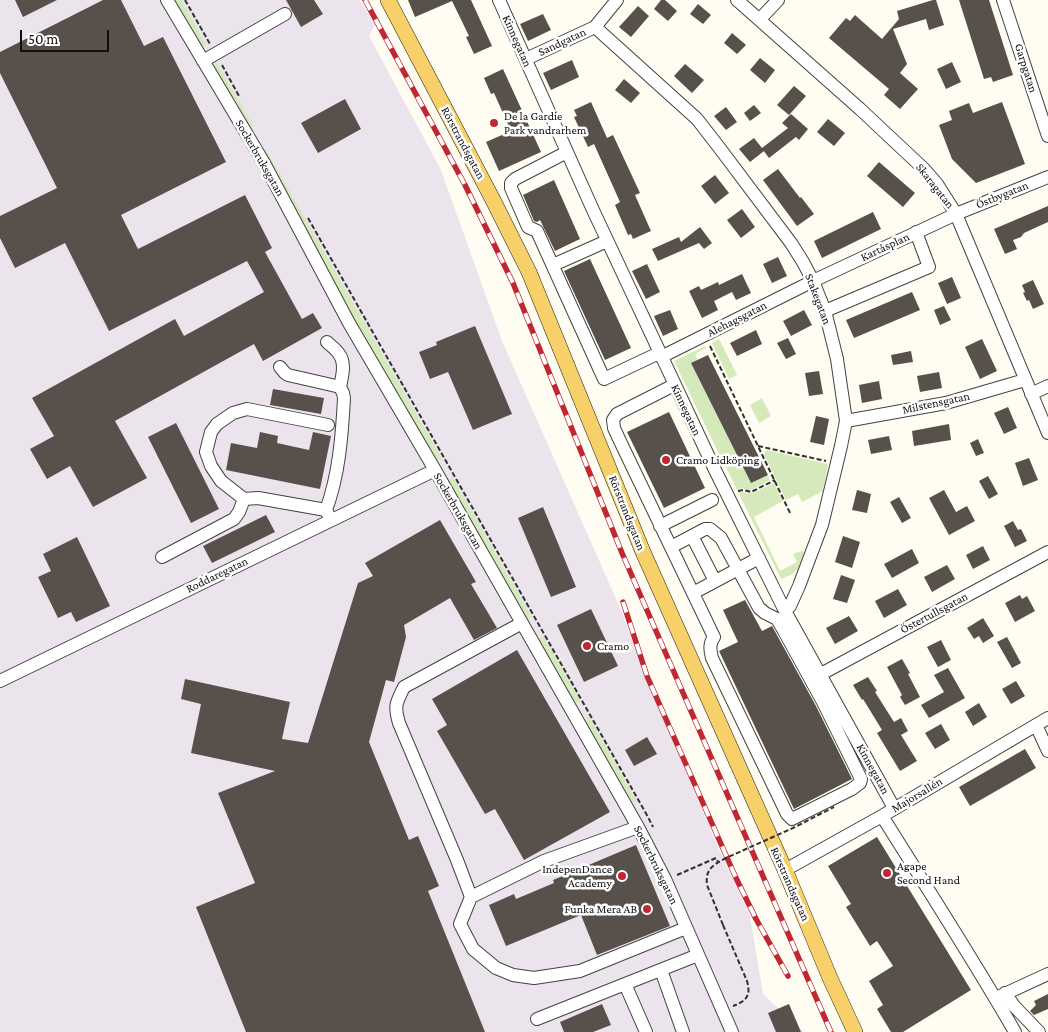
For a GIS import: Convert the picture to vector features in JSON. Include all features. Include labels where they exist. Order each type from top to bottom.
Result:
[{"type":"main road","name":"Rörstrandsgatan","points":[[388,0],[529,272],[643,552],[855,1032]]},
{"type":"street","name":"Sockerbruksgatan","points":[[167,0],[264,163],[349,324],[435,470],[638,827],[665,879],[732,1032]]},
{"type":"street","name":"Kinnegatan","points":[[499,0],[607,241],[758,558],[894,808]]},
{"type":"street","name":"Sandgatan","points":[[526,59],[595,26],[617,0]]},
{"type":"street","name":"Skaragatan","points":[[737,0],[860,109],[924,169],[936,184],[956,214],[1048,433]]},
{"type":"street","points":[[760,19],[778,0]]},
{"type":"street","name":"Garpgatan","points":[[1003,0],[1048,136]]},
{"type":"street","points":[[203,61],[285,14]]},
{"type":"street","name":"Stakegatan","points":[[595,26],[696,119],[718,146],[791,243],[814,281],[825,311],[837,359],[846,421],[822,524],[799,586],[786,611]]},
{"type":"street","points":[[567,152],[515,179],[511,183],[511,188],[528,226],[537,231],[553,265],[607,241]]},
{"type":"street","name":"Östbygatan","points":[[956,214],[1048,177]]},
{"type":"street","name":"Kartåsplan","points":[[814,281],[956,214]]},
{"type":"street","points":[[825,311],[929,267],[916,232]]},
{"type":"street","name":"Alehagsgatan","points":[[553,265],[604,379],[660,355],[814,281]]},
{"type":"street","points":[[327,342],[339,353],[343,361],[340,388],[344,398],[342,434],[328,515],[258,498],[244,499],[221,481],[211,466],[206,452],[211,432],[217,424],[233,414],[246,409],[328,425]]},
{"type":"street","points":[[280,367],[285,374],[340,388]]},
{"type":"street","name":"Milstensgatan","points":[[846,421],[953,402],[1025,380]]},
{"type":"street","points":[[671,547],[710,528],[721,538],[759,608],[777,620],[823,702],[861,779],[860,783],[852,789],[792,819],[787,814],[712,658],[710,649],[714,637],[614,428],[613,420],[617,414],[674,385]]},
{"type":"street","points":[[1031,394],[1048,386]]},
{"type":"street","name":"Roddaregatan","points":[[0,681],[80,643],[328,515],[435,470]]},
{"type":"street","points":[[162,557],[234,519],[244,499]]},
{"type":"street","points":[[660,526],[712,500]]},
{"type":"street","points":[[692,536],[715,581]]},
{"type":"street","name":"Östertullsgatan","points":[[821,674],[1048,552]]},
{"type":"street","points":[[693,593],[758,558]]},
{"type":"street","points":[[471,897],[395,709],[404,687],[522,623]]},
{"type":"street","name":"Majorsallén","points":[[785,870],[882,816],[1048,718]]},
{"type":"street","points":[[1036,725],[1048,751]]},
{"type":"street","points":[[882,816],[938,904],[1000,995],[1015,1032]]},
{"type":"street","points":[[638,827],[544,861],[471,897],[460,924],[473,948],[496,968],[513,975],[534,978],[580,971],[686,928]]},
{"type":"street","points":[[537,1019],[698,955]]},
{"type":"street","points":[[661,970],[683,1032]]},
{"type":"street","points":[[1000,995],[1048,974]]},
{"type":"street","points":[[625,984],[646,1032]]},
{"type":"street","points":[[1000,995],[1014,1006],[1039,1032]]},
{"type":"path","points":[[708,342],[792,515]]},
{"type":"path","points":[[758,446],[831,462]]},
{"type":"path","points":[[736,492],[743,490],[751,492],[775,480]]},
{"type":"path","points":[[733,1006],[745,1000],[750,990],[707,886],[706,878],[708,871],[718,862],[834,807]]},
{"type":"path","points":[[665,879],[716,858],[718,862]]},
{"type":"shaded area","points":[[0,0],[360,0],[375,25],[369,36],[441,170],[502,341],[621,610],[644,673],[719,849],[750,916],[763,994],[804,1032],[0,1032]]},
{"type":"green space","points":[[173,0],[181,0],[207,46],[201,45]]},
{"type":"green space","points":[[217,63],[254,127],[247,126],[214,70]]},
{"type":"green space","points":[[265,148],[442,459],[437,459],[431,455],[263,159],[263,150]]},
{"type":"green space","points":[[719,339],[737,375],[729,379],[712,343]]},
{"type":"green space","points":[[705,346],[706,348],[695,354],[698,360],[691,363],[737,455],[723,462],[674,361]]},
{"type":"green space","points":[[762,398],[771,416],[759,423],[750,405]]},
{"type":"green space","points":[[766,450],[828,464],[823,491],[802,502],[798,494],[786,500],[764,455]]},
{"type":"green space","points":[[738,458],[751,483],[768,475],[770,480],[749,491],[741,488],[737,490],[725,465]]},
{"type":"green space","points":[[452,476],[532,618],[525,618],[448,481]]},
{"type":"green space","points":[[774,483],[783,501],[754,517],[780,571],[797,562],[793,554],[804,552],[797,570],[781,579],[738,492],[753,493]]},
{"type":"green space","points":[[543,635],[581,702],[575,703],[571,700],[539,643]]},
{"type":"green space","points":[[588,715],[637,802],[630,802],[584,722]]},
{"type":"building","points":[[15,0],[57,0],[23,17]]},
{"type":"building","points":[[103,0],[121,0],[144,46],[163,37],[226,162],[121,215],[138,249],[245,195],[272,248],[265,252],[302,319],[313,313],[322,328],[263,361],[254,344],[115,421],[147,478],[93,507],[70,466],[47,479],[30,449],[54,436],[32,398],[175,319],[184,336],[264,292],[247,261],[109,331],[65,243],[15,268],[0,238],[0,216],[57,188],[0,73],[0,52]]},
{"type":"building","points":[[286,0],[314,0],[323,14],[301,27]]},
{"type":"building","points":[[408,0],[471,0],[492,46],[474,54],[466,37],[469,36],[452,1],[415,17]]},
{"type":"building","points":[[661,0],[665,0],[677,11],[668,21],[654,9]]},
{"type":"building","points":[[936,0],[944,25],[929,30],[926,19],[893,29],[907,64],[900,73],[918,89],[900,109],[884,95],[889,89],[829,38],[846,18],[850,21],[855,15],[882,39],[899,19],[897,11]]},
{"type":"building","points":[[959,0],[989,0],[1013,75],[993,82],[991,77],[984,79]]},
{"type":"building","points":[[698,4],[711,15],[703,24],[690,14]]},
{"type":"building","points":[[638,6],[649,16],[631,37],[619,27]]},
{"type":"building","points":[[543,14],[551,30],[528,41],[520,24]]},
{"type":"building","points":[[732,33],[746,45],[737,54],[724,43]]},
{"type":"building","points":[[760,58],[775,70],[765,83],[750,70]]},
{"type":"building","points":[[572,60],[579,77],[551,90],[543,73]]},
{"type":"building","points":[[952,62],[961,82],[946,89],[937,69]]},
{"type":"building","points":[[685,64],[704,80],[692,93],[674,76]]},
{"type":"building","points":[[503,69],[541,152],[499,171],[486,142],[511,131],[494,93],[491,94],[484,78]]},
{"type":"building","points":[[624,79],[640,93],[631,103],[615,90]]},
{"type":"building","points":[[794,86],[806,96],[789,115],[777,105]]},
{"type":"building","points":[[345,99],[361,129],[318,153],[301,123]]},
{"type":"building","points":[[591,102],[607,138],[613,135],[640,193],[635,195],[651,231],[633,239],[631,234],[628,235],[615,205],[620,202],[594,144],[588,147],[574,117],[577,116],[574,110]]},
{"type":"building","points":[[1002,102],[1025,164],[976,183],[952,159],[939,125],[952,120],[949,111],[969,103],[973,113]]},
{"type":"building","points":[[754,105],[761,113],[750,121],[744,113]]},
{"type":"building","points":[[726,107],[737,122],[726,130],[714,116]]},
{"type":"building","points":[[791,114],[808,129],[799,140],[796,137],[769,158],[764,151],[750,162],[739,149],[754,138],[762,148],[788,128],[782,123]]},
{"type":"building","points":[[828,119],[845,133],[834,146],[817,132]]},
{"type":"building","points":[[879,162],[915,193],[903,207],[867,176]]},
{"type":"building","points":[[778,169],[814,214],[797,226],[763,180]]},
{"type":"building","points":[[715,175],[729,193],[715,204],[701,186]]},
{"type":"building","points":[[554,180],[580,239],[555,251],[540,220],[534,221],[523,195]]},
{"type":"building","points":[[1048,206],[1048,222],[1013,240],[1017,249],[1005,254],[994,229]]},
{"type":"building","points":[[742,209],[755,227],[741,238],[727,220]]},
{"type":"building","points":[[873,212],[881,229],[822,258],[814,241]]},
{"type":"building","points":[[700,227],[712,243],[704,249],[699,243],[658,261],[652,249],[679,237],[681,242]]},
{"type":"building","points":[[778,257],[787,276],[772,283],[763,264]]},
{"type":"building","points":[[590,259],[631,348],[605,360],[564,271]]},
{"type":"building","points":[[647,264],[660,292],[646,299],[632,271]]},
{"type":"building","points":[[742,274],[751,293],[736,300],[732,292],[714,301],[718,310],[702,318],[689,291],[699,286],[701,290],[718,282],[719,285]]},
{"type":"building","points":[[952,277],[961,298],[947,304],[938,283]]},
{"type":"building","points":[[1033,280],[1044,304],[1033,309],[1023,293],[1025,292],[1022,285]]},
{"type":"building","points":[[912,292],[920,310],[854,338],[846,320]]},
{"type":"building","points":[[944,306],[951,320],[940,325],[934,310]]},
{"type":"building","points":[[670,310],[678,329],[663,336],[654,316]]},
{"type":"building","points":[[804,310],[812,325],[791,336],[783,321]]},
{"type":"building","points":[[475,326],[512,414],[473,430],[448,372],[430,379],[419,352],[437,345],[436,342]]},
{"type":"building","points":[[756,330],[762,344],[737,356],[730,343]]},
{"type":"building","points":[[788,338],[796,354],[786,359],[777,343]]},
{"type":"building","points":[[982,339],[997,371],[980,379],[965,347]]},
{"type":"building","points":[[911,351],[913,362],[893,365],[891,355]]},
{"type":"building","points":[[708,355],[768,475],[751,483],[691,363]]},
{"type":"building","points":[[819,371],[823,394],[809,396],[805,373]]},
{"type":"building","points":[[939,372],[942,388],[920,392],[917,376]]},
{"type":"building","points":[[879,381],[882,399],[862,403],[859,385]]},
{"type":"building","points":[[273,389],[324,398],[321,414],[270,405]]},
{"type":"building","points":[[1008,407],[1017,428],[1004,434],[994,413]]},
{"type":"building","name":"Cramo Lidköping","points":[[669,412],[705,488],[664,508],[627,432]]},
{"type":"building","points":[[816,416],[829,419],[824,445],[810,442]]},
{"type":"building","points":[[176,423],[219,509],[191,523],[148,437]]},
{"type":"building","points":[[949,424],[951,440],[914,446],[912,431]]},
{"type":"building","points":[[260,432],[278,436],[277,443],[309,450],[313,432],[331,436],[320,489],[226,470],[231,443],[257,448]]},
{"type":"building","points":[[889,436],[892,450],[871,454],[868,440]]},
{"type":"building","points":[[978,439],[984,453],[976,456],[970,443]]},
{"type":"building","points":[[1029,458],[1038,480],[1023,486],[1015,463]]},
{"type":"building","points":[[988,476],[998,494],[989,499],[979,481]]},
{"type":"building","points":[[857,490],[871,494],[867,513],[852,510]]},
{"type":"building","points":[[944,490],[956,512],[967,506],[975,521],[949,535],[929,498]]},
{"type":"building","points":[[899,497],[911,518],[902,523],[890,502]]},
{"type":"building","points":[[543,507],[576,587],[551,597],[518,518]]},
{"type":"building","points":[[266,515],[275,532],[212,563],[203,546]]},
{"type":"building","points":[[440,520],[476,582],[471,584],[497,628],[474,640],[450,598],[404,625],[406,637],[394,682],[386,680],[369,742],[409,840],[418,836],[439,886],[428,891],[485,1032],[246,1032],[196,907],[255,883],[218,793],[275,771],[191,753],[201,704],[181,699],[185,679],[290,702],[282,739],[308,743],[358,583],[373,576],[365,563]]},
{"type":"building","points":[[1013,521],[1018,530],[1021,529],[1027,541],[1015,547],[1004,526]]},
{"type":"building","points":[[843,536],[860,542],[852,568],[835,562]]},
{"type":"building","points":[[77,537],[110,606],[76,622],[71,612],[58,618],[38,577],[51,571],[43,554]]},
{"type":"building","points":[[983,546],[990,560],[973,569],[966,555]]},
{"type":"building","points":[[912,549],[919,563],[892,578],[884,564]]},
{"type":"building","points":[[947,565],[955,579],[932,592],[924,577]]},
{"type":"building","points":[[841,575],[855,580],[847,603],[833,599]]},
{"type":"building","points":[[898,589],[907,605],[884,618],[875,601]]},
{"type":"building","points":[[1020,595],[1022,599],[1027,596],[1035,611],[1015,622],[1005,603]]},
{"type":"building","points":[[745,600],[762,631],[772,626],[816,706],[852,779],[794,809],[719,651],[738,642],[723,610]]},
{"type":"building","name":"Cramo","points":[[591,609],[618,666],[584,682],[557,625]]},
{"type":"building","points":[[849,616],[858,631],[835,644],[826,628]]},
{"type":"building","points":[[983,618],[994,636],[983,643],[979,636],[974,639],[967,628]]},
{"type":"building","points":[[1007,637],[1021,663],[1012,668],[997,642]]},
{"type":"building","points":[[941,640],[951,660],[938,667],[927,647]]},
{"type":"building","points":[[517,650],[610,812],[524,860],[495,809],[485,814],[437,731],[447,725],[432,699]]},
{"type":"building","points":[[902,659],[920,697],[905,705],[900,697],[902,695],[887,667]]},
{"type":"building","points":[[948,668],[965,698],[929,718],[921,705],[944,692],[934,675]]},
{"type":"building","points":[[868,677],[894,722],[901,718],[908,731],[901,735],[917,761],[900,771],[877,733],[882,730],[853,685]]},
{"type":"building","points":[[1016,681],[1025,696],[1011,704],[1002,689]]},
{"type":"building","points":[[979,703],[987,717],[973,726],[965,712]]},
{"type":"building","points":[[941,724],[950,740],[935,749],[925,733]]},
{"type":"building","points":[[647,737],[657,754],[634,766],[625,750]]},
{"type":"building","points":[[1025,749],[1036,768],[970,806],[959,787]]},
{"type":"building","points":[[877,837],[971,990],[903,1032],[891,1032],[877,1009],[883,1005],[869,981],[893,966],[877,941],[870,946],[846,907],[851,904],[828,866]]},
{"type":"building","points":[[636,845],[670,926],[597,955],[581,915],[506,946],[489,905],[514,894],[516,899],[554,883],[553,880]]},
{"type":"building","points":[[1048,994],[1048,1009],[1034,1015],[1030,1011],[1036,1005],[1034,1001]]},
{"type":"building","points":[[602,1004],[611,1025],[593,1032],[564,1032],[560,1022]]},
{"type":"building","points":[[789,1004],[801,1032],[776,1032],[768,1013]]},
{"type":"railway","points":[[365,0],[465,185],[513,283],[622,553],[831,1032]]},
{"type":"railway","points":[[623,602],[647,676],[736,878],[756,919],[788,976]]},
{"type":"place","name":"De la Gardie Park vandrarhem","points":[[494,123]]},
{"type":"place","name":"Cramo Lidköping","points":[[666,460]]},
{"type":"place","name":"Cramo","points":[[587,646]]},
{"type":"place","name":"Agape Second Hand","points":[[887,873]]},
{"type":"place","name":"IndepenDance Academy","points":[[622,876]]},
{"type":"place","name":"Funka Mera AB","points":[[647,909]]}]
